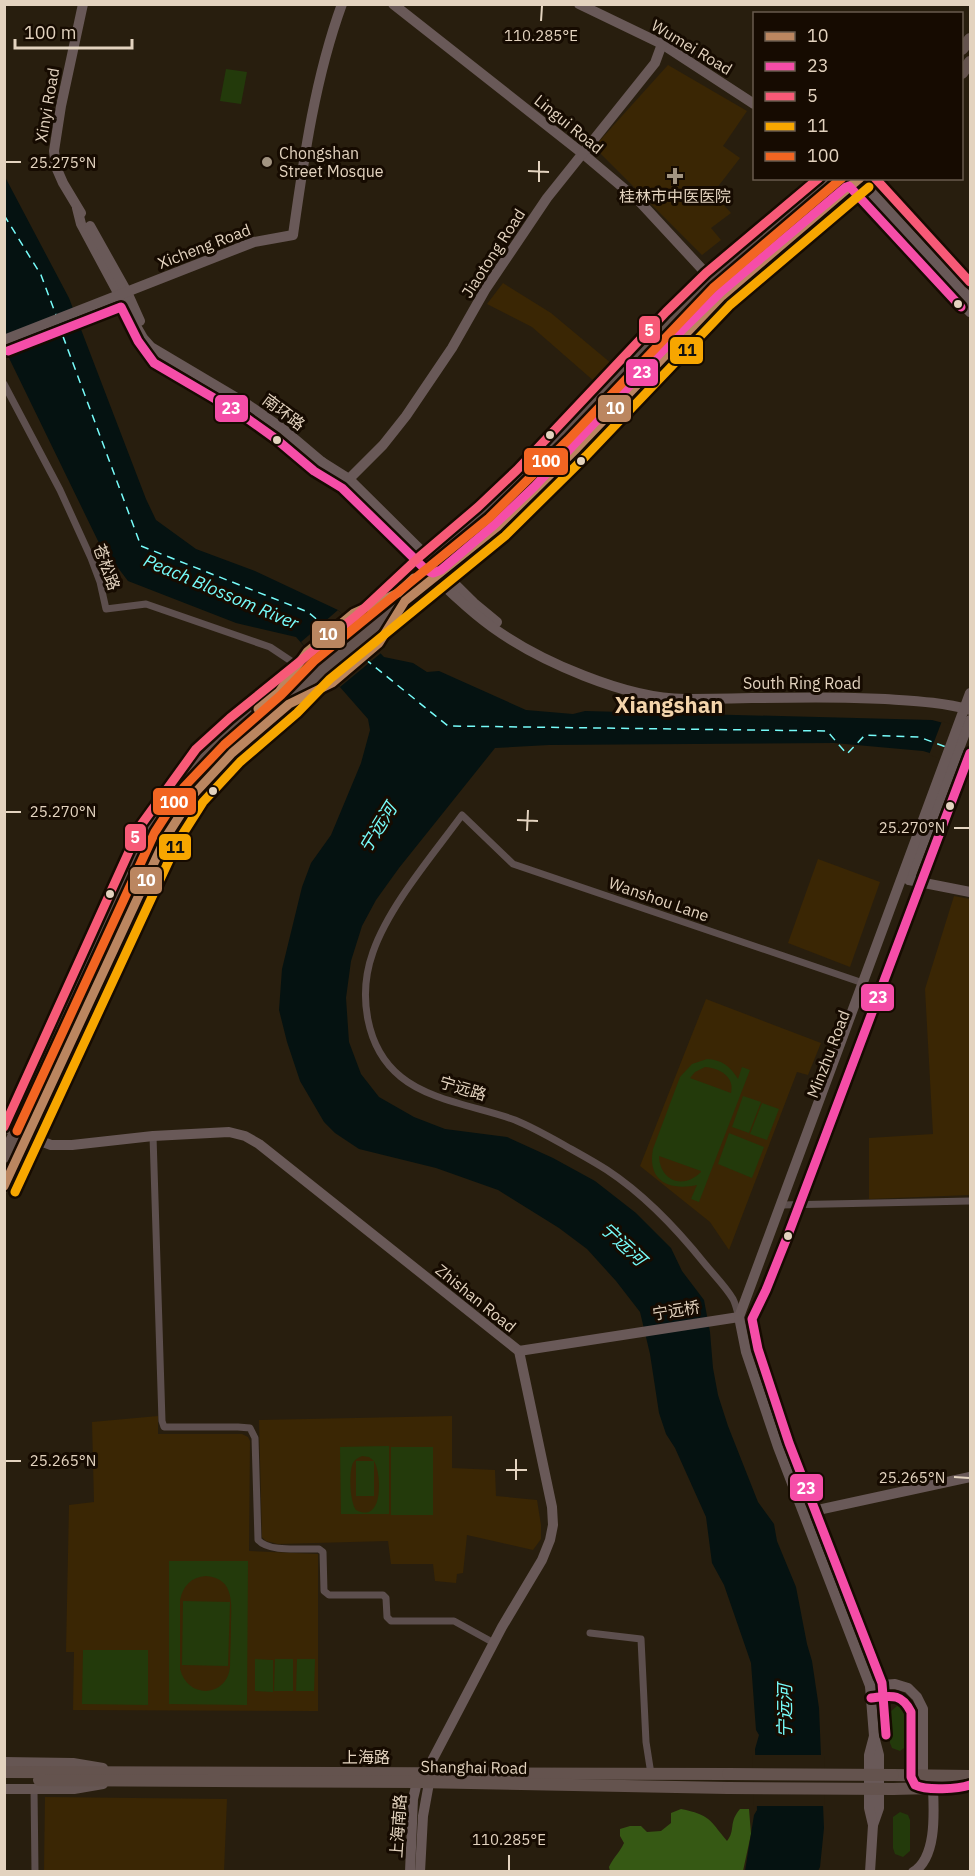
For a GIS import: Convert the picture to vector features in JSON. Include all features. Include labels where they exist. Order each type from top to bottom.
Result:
[{"type":"highway","points":[[4,1157],[144,847],[181,786],[213,750],[279,692],[319,667],[434,568],[526,478],[675,320],[714,282],[836,180]]},
{"type":"highway","points":[[434,568],[497,527],[722,296],[856,180]]},
{"type":"highway","points":[[4,1187],[16,1132]]},
{"type":"highway","points":[[4,1772],[124,1777]]},
{"type":"highway","points":[[424,1780],[651,1774],[965,1776]]},
{"type":"highway","name":"Shanghai Road","points":[[4,1780],[124,1777],[424,1780],[728,1788],[933,1788]]},
{"type":"highway","points":[[933,1788],[970,1787]]},
{"type":"main road","points":[[4,1762],[73,1763],[124,1777]]},
{"type":"main road","points":[[4,1789],[74,1789],[124,1777]]},
{"type":"street","name":"Xinyi Road","points":[[83,4],[61,106],[54,151],[56,167],[77,208],[81,224],[123,294]]},
{"type":"street","name":"Xicheng Road","points":[[4,340],[254,242],[293,235],[304,152],[329,41],[342,4]]},
{"type":"street","name":"Lingui Road","points":[[393,4],[582,153],[640,202],[714,282]]},
{"type":"street","name":"Wumei Road","points":[[579,4],[662,44],[753,103]]},
{"type":"street","name":"Jiaotong Road","points":[[349,479],[406,416],[452,348],[485,290],[547,198],[655,63],[662,44]]},
{"type":"street","points":[[856,180],[970,299]]},
{"type":"street","points":[[856,180],[970,312]]},
{"type":"street","name":"南环路","points":[[123,294],[162,354],[248,404],[283,429],[322,462]]},
{"type":"street","name":"苍松路","points":[[4,384],[60,490],[91,558],[100,582],[106,609],[146,604],[270,647],[297,665]]},
{"type":"street","name":"South Ring Road","points":[[322,462],[349,479],[434,568]]},
{"type":"street","name":"South Ring Road","points":[[322,462],[342,486],[497,622],[571,669],[608,685],[639,693],[681,699],[856,697],[940,703],[968,710]]},
{"type":"street","points":[[949,765],[966,723],[970,693]]},
{"type":"street","name":"Minzhu Road","points":[[784,1205],[909,880],[949,765]]},
{"type":"street","name":"Minzhu Road","points":[[739,1317],[755,1286],[863,983],[949,765]]},
{"type":"street","name":"Wanshou Lane","points":[[462,815],[513,864],[863,983]]},
{"type":"street","name":"宁远路","points":[[462,815],[398,903],[372,952],[365,990],[369,1026],[380,1054],[402,1077],[416,1086],[450,1101],[492,1111],[525,1124],[607,1170],[635,1191],[681,1234],[733,1299],[739,1317]]},
{"type":"street","points":[[909,880],[970,892]]},
{"type":"street","name":"Zhishan Road","points":[[16,1132],[51,1145],[229,1131],[245,1136],[259,1144],[519,1351],[548,1482],[553,1525],[550,1540],[542,1560],[494,1643],[424,1780]]},
{"type":"street","points":[[153,1136],[164,1427],[250,1428],[255,1438],[258,1540],[271,1548],[319,1548],[323,1552],[324,1592],[329,1595],[383,1594],[386,1598],[387,1617],[391,1621],[454,1621],[494,1643]]},
{"type":"street","points":[[784,1205],[970,1202]]},
{"type":"street","points":[[739,1317],[746,1352],[778,1448],[870,1686],[874,1736],[869,1755],[869,1808],[873,1825],[870,1872]]},
{"type":"street","name":"宁远桥","points":[[519,1351],[739,1317]]},
{"type":"street","points":[[804,1514],[970,1478]]},
{"type":"street","points":[[590,1633],[641,1639],[646,1742],[651,1774]]},
{"type":"street","points":[[870,1686],[895,1684],[908,1688],[917,1697],[923,1709],[923,1776]]},
{"type":"street","name":"上海南路","points":[[410,1872],[413,1799],[424,1780]]},
{"type":"street","name":"上海南路","points":[[420,1872],[424,1780]]},
{"type":"street","points":[[913,1872],[925,1860],[929,1850],[933,1823],[933,1788]]},
{"type":"street","points":[[34,1789],[35,1872]]},
{"type":"shaded area","name":"桂林市中医医院","points":[[668,65],[747,111],[723,146],[740,158],[713,193],[731,213],[711,228],[721,240],[702,255],[594,147]]},
{"type":"shaded area","points":[[503,283],[551,313],[612,364],[595,382],[532,327],[487,304]]},
{"type":"shaded area","points":[[818,859],[880,882],[850,967],[788,943]]},
{"type":"shaded area","points":[[954,896],[970,899],[970,1195],[869,1199],[869,1138],[933,1134],[925,989]]},
{"type":"shaded area","points":[[706,999],[821,1043],[808,1075],[797,1072],[729,1250],[710,1222],[640,1166]]},
{"type":"shaded area","points":[[158,1416],[158,1434],[242,1434],[248,1437],[250,1441],[249,1551],[318,1554],[318,1711],[73,1710],[74,1652],[66,1652],[69,1505],[94,1502],[92,1422]]},
{"type":"shaded area","points":[[452,1416],[452,1468],[495,1470],[496,1496],[537,1500],[541,1539],[533,1550],[467,1535],[463,1573],[457,1574],[456,1583],[435,1581],[433,1564],[391,1564],[388,1541],[278,1544],[266,1541],[262,1537],[259,1420]]},
{"type":"shaded area","points":[[45,1797],[227,1799],[224,1871],[44,1871]]},
{"type":"green space","points":[[226,69],[247,72],[241,104],[220,101]]},
{"type":"green space","points":[[707,1059],[721,1062],[729,1067],[738,1079],[742,1067],[750,1070],[699,1202],[691,1199],[697,1185],[669,1185],[657,1176],[652,1160],[653,1149],[680,1077],[692,1064]],"holes":[[[705,1067],[725,1074],[731,1082],[731,1093],[690,1078],[695,1072]],[[659,1156],[701,1171],[701,1172],[687,1181],[674,1180],[663,1172]]]},
{"type":"green space","points":[[743,1096],[761,1102],[749,1133],[732,1127]]},
{"type":"green space","points":[[762,1103],[779,1109],[767,1140],[750,1134]]},
{"type":"green space","points":[[729,1133],[764,1147],[752,1178],[718,1164]]},
{"type":"green space","points":[[389,1446],[389,1514],[341,1514],[340,1447]],"holes":[[[362,1456],[369,1457],[374,1461],[379,1485],[376,1504],[372,1510],[365,1513],[356,1510],[352,1501],[351,1488],[353,1464]]]},
{"type":"green space","points":[[391,1447],[433,1447],[433,1515],[391,1515]]},
{"type":"green space","points":[[356,1461],[374,1461],[374,1496],[356,1496]]},
{"type":"green space","points":[[169,1561],[248,1561],[247,1705],[169,1704]],"holes":[[[206,1576],[223,1582],[230,1594],[230,1667],[222,1684],[207,1691],[191,1686],[184,1679],[180,1669],[180,1600],[183,1590],[192,1580]]]},
{"type":"green space","points":[[183,1601],[230,1602],[228,1666],[182,1665]]},
{"type":"green space","points":[[83,1650],[148,1650],[148,1705],[82,1704]]},
{"type":"green space","points":[[255,1659],[273,1660],[273,1692],[255,1691]]},
{"type":"green space","points":[[275,1659],[293,1659],[293,1691],[274,1691]]},
{"type":"green space","points":[[297,1659],[315,1659],[314,1691],[296,1691]]},
{"type":"green space","points":[[897,1706],[903,1707],[907,1715],[907,1746],[900,1751],[892,1748],[890,1743],[890,1712]]},
{"type":"green space","points":[[681,1809],[704,1816],[727,1841],[736,1814],[740,1809],[749,1809],[751,1834],[743,1871],[610,1871],[609,1867],[624,1843],[620,1836],[620,1829],[641,1826],[647,1832],[661,1831],[671,1823],[671,1813]]},
{"type":"green space","points":[[900,1812],[908,1815],[910,1820],[910,1851],[903,1857],[895,1854],[893,1848],[893,1817]]},
{"type":"water","points":[[4,175],[69,298],[156,520],[196,549],[255,571],[338,610],[384,657],[413,663],[427,672],[439,671],[526,710],[573,714],[585,711],[932,720],[970,730],[970,765],[923,751],[834,743],[549,745],[495,748],[376,900],[362,926],[351,961],[346,998],[349,1042],[361,1074],[379,1097],[414,1117],[445,1129],[507,1137],[595,1181],[636,1213],[671,1248],[682,1271],[704,1300],[718,1395],[758,1502],[774,1524],[777,1541],[796,1587],[812,1661],[819,1708],[824,1828],[818,1871],[745,1871],[754,1815],[757,1810],[755,1749],[759,1735],[756,1730],[751,1663],[724,1585],[712,1563],[706,1517],[675,1448],[666,1434],[659,1413],[650,1354],[640,1312],[587,1249],[559,1228],[498,1190],[436,1168],[359,1149],[335,1133],[324,1122],[300,1081],[279,1010],[282,969],[302,887],[311,863],[331,835],[361,763],[370,730],[368,719],[296,637],[236,623],[128,581],[99,543],[5,346]]},
{"type":"pier","points":[[338,610],[381,653],[340,687],[301,642]]},
{"type":"pier","points":[[942,721],[970,731],[970,753],[965,766],[929,755]]},
{"type":"pier","points":[[752,1755],[824,1755],[825,1806],[754,1806]]},
{"type":"ferry route","points":[[4,215],[41,275],[56,315]]},
{"type":"ferry route","points":[[58,323],[141,546],[308,612],[345,643]]},
{"type":"ferry route","points":[[354,650],[448,726],[827,731],[847,754],[865,735],[919,737],[946,747]]},
{"type":"ferry route","points":[[962,752],[970,755]]},
{"type":"transit line","name":"5","points":[[4,1127],[141,825],[196,749],[230,718],[356,616],[418,558],[478,507],[517,470],[666,312],[706,273],[817,180]]},
{"type":"transit line","name":"100","points":[[17,1131],[155,832],[184,787],[224,745],[281,695],[314,661],[489,518],[568,440],[713,288],[840,180]]},
{"type":"transit line","name":"10","points":[[4,1186],[166,837],[193,795],[232,753],[289,704],[332,683],[379,643],[405,601],[497,527],[577,448],[722,296],[858,180]]},
{"type":"transit line","name":"5","points":[[877,180],[970,282]]},
{"type":"transit line","name":"23","points":[[849,186],[961,307]]},
{"type":"transit line","name":"23","points":[[8,351],[121,307],[138,341],[154,363],[241,414],[276,439],[314,471],[342,488],[426,570],[433,573],[441,570],[494,525],[534,487],[684,328],[722,291],[846,187]]},
{"type":"transit line","name":"11","points":[[15,1192],[177,843],[203,802],[240,762],[297,713],[330,679],[505,536],[586,456],[730,305],[869,187]]},
{"type":"transit line","name":"10","points":[[258,709],[279,692],[307,652],[354,613],[398,593],[414,578]]},
{"type":"transit line","name":"23","points":[[886,1735],[882,1683],[789,1443],[758,1349],[752,1319],[788,1235],[970,753]]},
{"type":"transit line","name":"23","points":[[871,1698],[889,1696],[899,1698],[911,1712],[911,1777],[915,1785],[942,1789],[970,1785]]},
{"type":"place","name":"Chongshan Street Mosque","points":[[267,162]]},
{"type":"place","name":"桂林市中医医院","points":[[675,176]]},
{"type":"district","name":"Xiangshan","points":[[669,705]]},
{"type":"water label","name":"Peach Blossom River","points":[[221,592]]},
{"type":"water label","name":"宁远河","points":[[378,828]]},
{"type":"water label","name":"宁远河","points":[[623,1244]]},
{"type":"water label","name":"宁远河","points":[[785,1711]]}]
